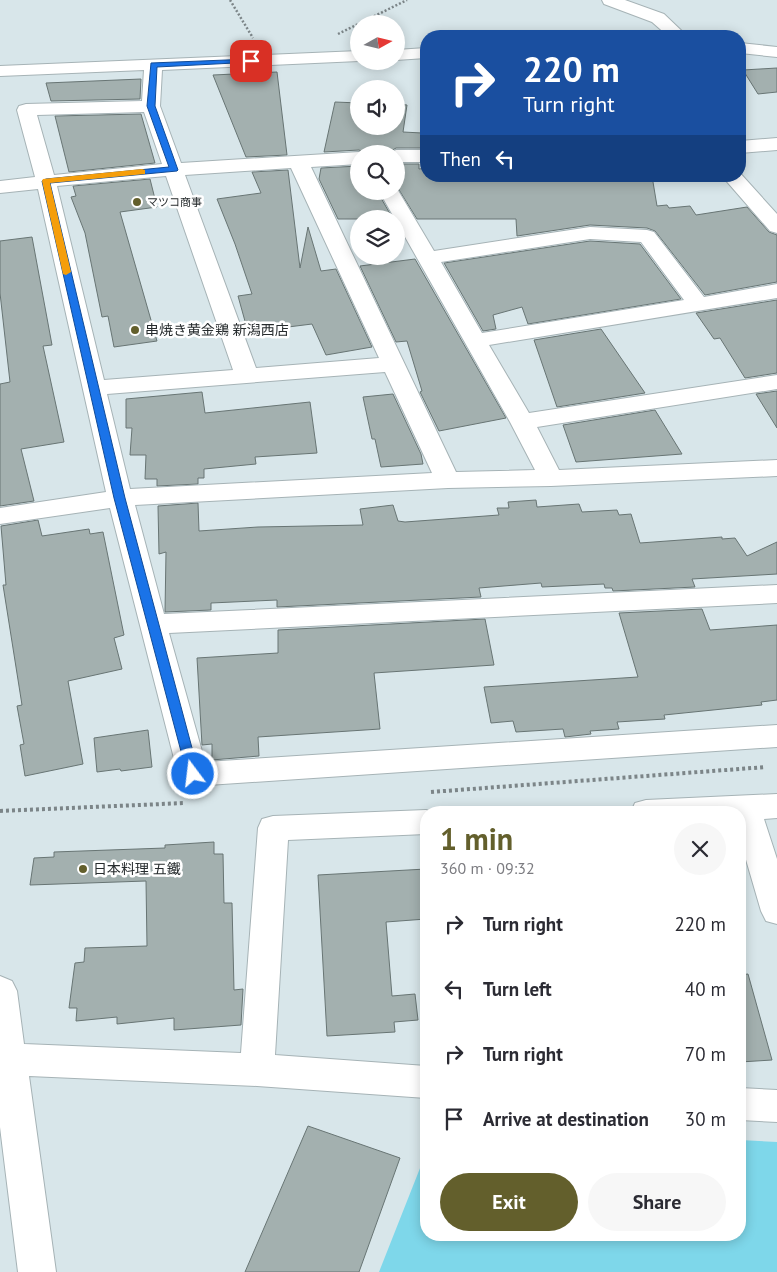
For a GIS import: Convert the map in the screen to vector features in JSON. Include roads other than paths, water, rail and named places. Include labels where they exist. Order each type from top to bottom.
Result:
[{"type":"street","points":[[610,0],[658,18],[671,30]]},
{"type":"street","points":[[746,49],[777,52]]},
{"type":"street","points":[[405,55],[420,54]]},
{"type":"street","points":[[0,71],[350,56]]},
{"type":"street","points":[[153,65],[151,106],[246,376]]},
{"type":"street","points":[[151,106],[26,110],[46,181],[120,498],[193,774],[777,736]]},
{"type":"street","points":[[746,146],[777,144]]},
{"type":"street","points":[[405,156],[420,156]]},
{"type":"street","points":[[0,187],[174,170],[350,158]]},
{"type":"street","points":[[298,161],[448,480]]},
{"type":"street","points":[[737,182],[777,227]]},
{"type":"street","points":[[394,200],[522,422],[551,478]]},
{"type":"street","points":[[428,258],[590,233],[646,236],[698,304]]},
{"type":"street","points":[[475,341],[777,291]]},
{"type":"street","points":[[94,388],[394,364]]},
{"type":"street","points":[[522,422],[777,382]]},
{"type":"street","points":[[0,516],[120,498],[448,480],[551,478],[777,468]]},
{"type":"street","points":[[153,624],[777,594]]},
{"type":"street","points":[[777,806],[746,808],[777,911]]},
{"type":"street","points":[[257,1070],[273,828],[420,822]]},
{"type":"street","points":[[0,991],[5,1058],[37,1272]]},
{"type":"street","points":[[5,1058],[257,1070],[420,1082]]},
{"type":"street","points":[[746,1104],[777,1106]]},
{"type":"place","name":"マツコ商事","points":[[137,202]]},
{"type":"place","name":"串焼き黄金鶏 新潟西店","points":[[135,330]]},
{"type":"place","name":"日本料理 五鐵","points":[[83,869]]}]
